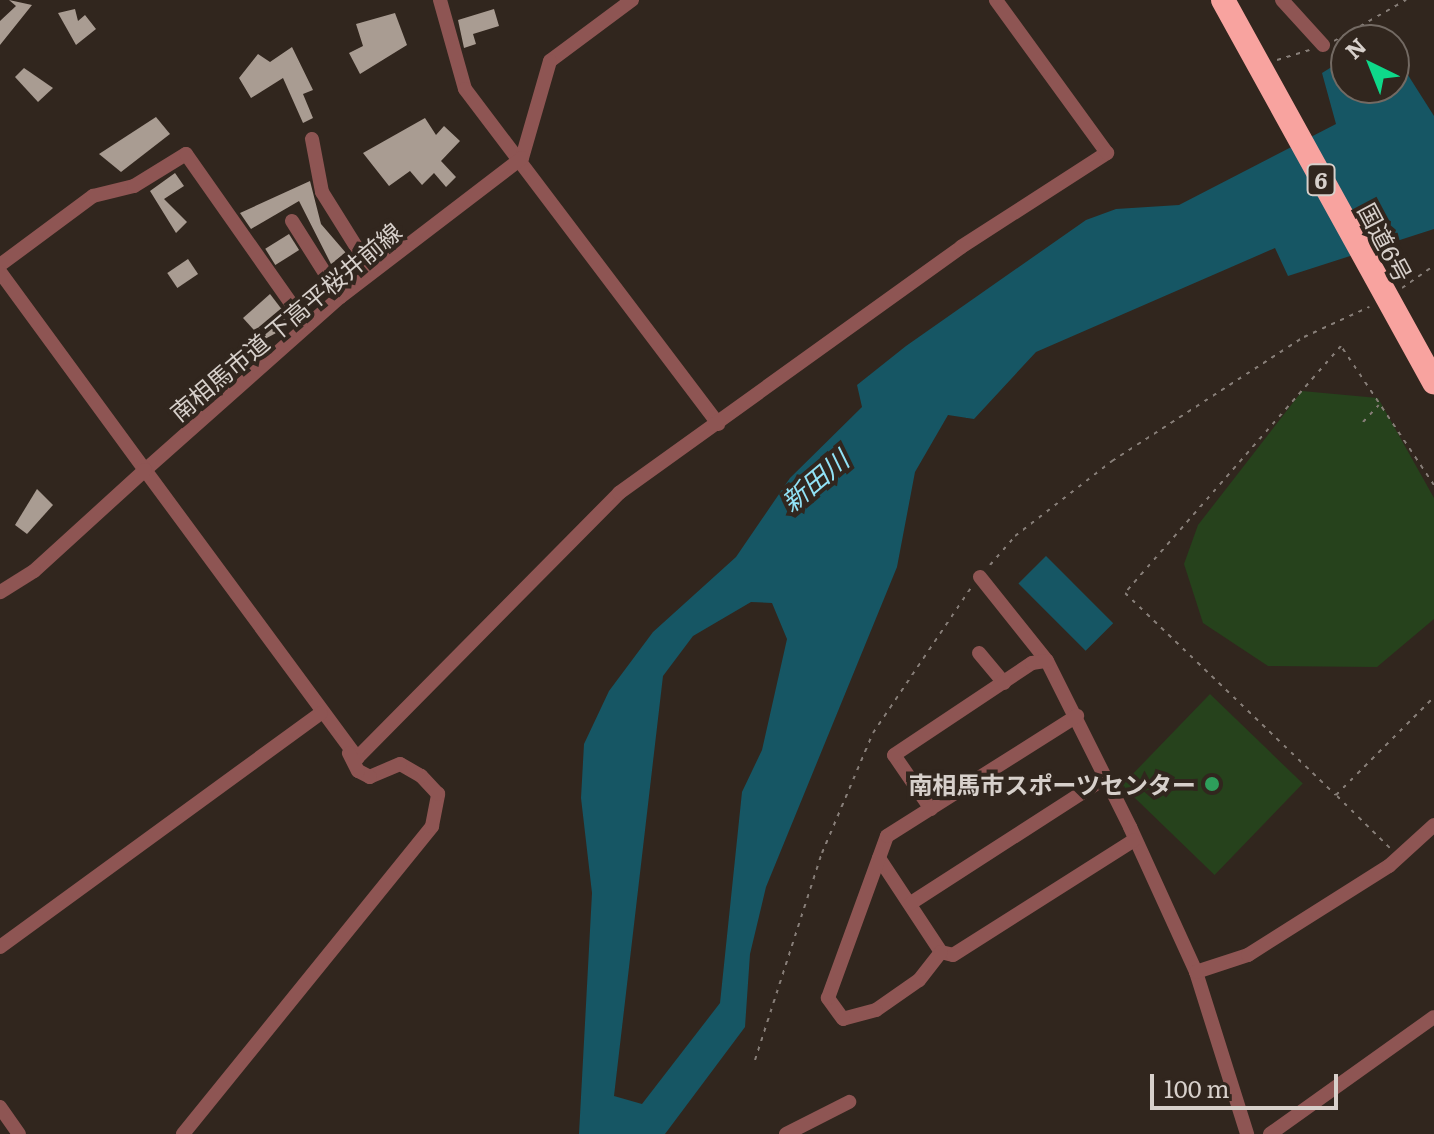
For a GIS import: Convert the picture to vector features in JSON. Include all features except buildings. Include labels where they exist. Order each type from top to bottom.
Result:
[{"type":"highway","name":"国道6号","points":[[1223,0],[1269,71],[1380,290],[1434,383]]},
{"type":"street","points":[[440,0],[460,79],[718,424]]},
{"type":"street","points":[[522,158],[550,61],[632,0]]},
{"type":"street","points":[[349,753],[357,758],[377,740],[619,493],[961,247],[1107,153],[996,0]]},
{"type":"street","points":[[1282,0],[1323,45]]},
{"type":"street","points":[[312,139],[322,192],[372,272]]},
{"type":"street","points":[[0,265],[93,196],[134,186],[186,154],[307,326]]},
{"type":"street","name":"南相馬市道 下高平桜井前線","points":[[0,592],[34,571],[340,297],[522,158]]},
{"type":"street","points":[[292,221],[340,297]]},
{"type":"street","points":[[0,272],[321,713],[358,771],[370,777],[400,764],[421,776],[438,794],[432,826],[183,1134]]},
{"type":"street","points":[[980,577],[1047,661],[1077,716],[1196,972],[1247,1134]]},
{"type":"street","points":[[979,653],[1004,683]]},
{"type":"street","points":[[931,809],[894,755],[1004,683],[1047,661]]},
{"type":"street","points":[[0,947],[321,713]]},
{"type":"street","points":[[1077,716],[887,836],[828,998],[843,1019],[876,1010],[909,989],[941,952],[966,949],[1134,840]]},
{"type":"street","points":[[911,903],[1105,778]]},
{"type":"street","points":[[1196,972],[1248,955],[1400,858],[1434,825]]},
{"type":"street","points":[[879,858],[941,952]]},
{"type":"street","points":[[1270,1134],[1434,1017]]},
{"type":"street","points":[[786,1134],[849,1102]]},
{"type":"street","points":[[0,1107],[19,1134]]},
{"type":"path","points":[[1269,71],[1406,0]]},
{"type":"path","points":[[755,1060],[822,853],[873,733],[980,577],[1015,536],[1112,461],[1304,337],[1380,290],[1434,266]]},
{"type":"path","points":[[1400,858],[1125,593],[1341,346],[1434,485]]},
{"type":"path","points":[[1363,422],[1380,404]]},
{"type":"path","points":[[1336,795],[1434,697]]},
{"type":"green space","points":[[1302,391],[1378,398],[1434,498],[1434,619],[1377,667],[1268,666],[1203,623],[1184,564],[1198,525]]},
{"type":"green space","name":"南相馬市スポーツセンター","points":[[1210,694],[1303,784],[1215,875],[1122,785]]},
{"type":"water","points":[[1330,68],[1330,102],[1322,73]]},
{"type":"water","name":"新田川","points":[[1410,78],[1434,116],[1434,229],[1288,276],[1275,248],[1036,352],[974,419],[948,415],[915,472],[897,567],[766,887],[750,954],[745,1027],[665,1134],[579,1134],[592,893],[581,798],[584,744],[609,691],[653,632],[736,557],[790,478],[862,407],[857,385],[906,346],[1086,220],[1116,209],[1179,205],[1336,124],[1331,104],[1410,104]],"holes":[[[751,602],[772,603],[787,639],[762,750],[742,792],[720,1003],[642,1104],[614,1096],[663,676],[693,636]]]},
{"type":"water","points":[[1046,556],[1113,623],[1086,651],[1018,584]]},
{"type":"place","name":"南相馬市スポーツセンター","points":[[1212,784]]}]
